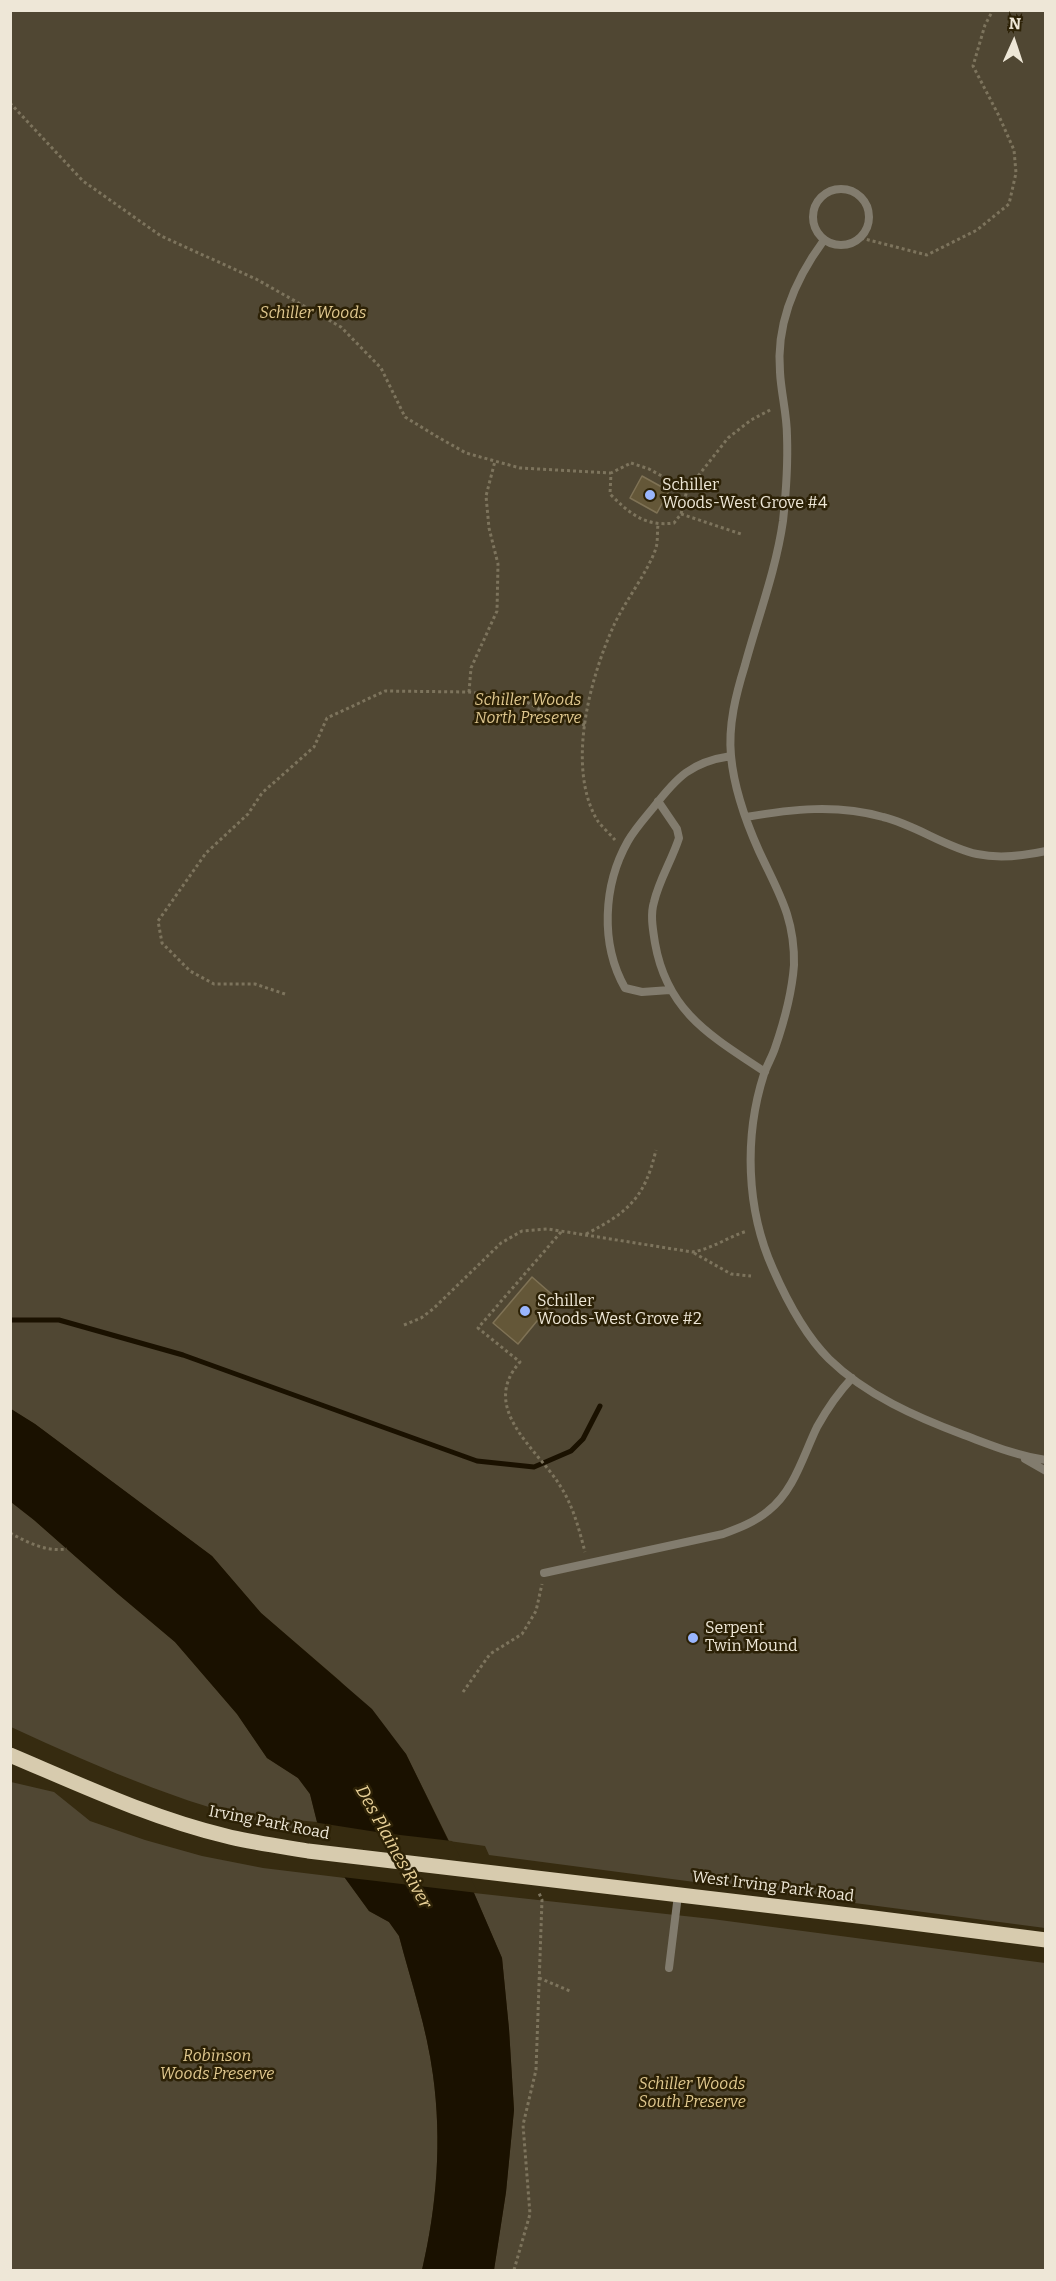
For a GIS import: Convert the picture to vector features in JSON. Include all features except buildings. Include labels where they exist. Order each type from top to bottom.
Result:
[{"type":"main road","name":"Irving Park Road","points":[[11,1755],[118,1801],[227,1836],[308,1851],[496,1873]]},
{"type":"main road","name":"West Irving Park Road","points":[[496,1873],[1046,1940]]},
{"type":"lane","points":[[842,189],[852,190],[861,196],[868,206],[870,217],[868,229],[861,238],[852,244],[841,246],[824,240],[814,228],[812,218],[821,197],[831,190],[842,189]]},
{"type":"lane","points":[[824,240],[802,273],[786,314],[779,355],[787,437],[783,521],[772,575],[732,716],[731,756],[746,817],[787,910],[793,946],[794,968],[785,1015],[756,1105],[751,1182],[757,1227],[771,1266],[798,1319],[828,1358],[852,1378],[904,1409],[933,1423],[1021,1456],[1046,1471]]},
{"type":"lane","points":[[669,990],[642,992],[625,988],[614,967],[609,937],[608,909],[611,889],[624,850],[638,827],[676,779],[687,770],[714,759],[731,756]]},
{"type":"lane","points":[[658,801],[677,829],[679,838],[653,904],[652,926],[656,949],[669,990],[700,1026],[765,1072]]},
{"type":"lane","points":[[746,817],[811,808],[844,809],[909,824],[976,854],[1025,855],[1046,851]]},
{"type":"lane","points":[[544,1573],[723,1534],[747,1525],[769,1511],[784,1495],[837,1394],[852,1378]]},
{"type":"lane","points":[[1021,1456],[1046,1460]]},
{"type":"lane","points":[[669,1968],[678,1894]]},
{"type":"path","points":[[861,238],[927,255],[977,230],[1009,204],[1016,173],[1014,150],[973,66],[985,26],[993,10]]},
{"type":"path","points":[[10,104],[83,181],[161,236],[256,279],[341,327],[381,368],[405,417],[466,453],[520,468],[611,473],[631,463],[649,469],[687,490]]},
{"type":"path","points":[[611,473],[610,494],[627,512],[658,525],[674,524],[681,514],[687,490],[729,438],[751,420],[784,403]]},
{"type":"path","points":[[469,692],[471,668],[497,611],[498,564],[489,528],[486,496],[495,461]]},
{"type":"path","points":[[681,514],[741,534]]},
{"type":"path","points":[[624,850],[597,820],[586,792],[581,757],[589,695],[614,625],[656,548],[658,525]]},
{"type":"path","points":[[285,994],[255,984],[214,984],[190,971],[162,943],[158,921],[206,853],[248,814],[262,793],[314,747],[327,718],[385,691],[469,692],[525,701],[552,717],[585,725]]},
{"type":"path","points":[[586,1234],[616,1217],[640,1193],[651,1171],[656,1150]]},
{"type":"path","points":[[404,1325],[421,1318],[434,1309],[501,1243],[513,1235],[536,1228],[692,1252],[704,1250],[729,1237],[757,1227]]},
{"type":"path","points":[[561,1233],[478,1328],[520,1362],[509,1378],[507,1386],[509,1411],[513,1425],[560,1484],[575,1515],[588,1563]]},
{"type":"path","points":[[692,1252],[731,1274],[751,1276]]},
{"type":"path","points":[[10,1533],[35,1546],[55,1551],[67,1549]]},
{"type":"path","points":[[463,1692],[490,1654],[522,1634],[536,1611],[544,1573]]},
{"type":"path","points":[[514,2271],[530,2214],[523,2125],[536,2070],[542,1900]]},
{"type":"path","points":[[538,1978],[570,1991]]},
{"type":"green space","name":"Schiller Woods","points":[[11,11],[1045,11],[1045,1928],[489,1855],[485,1846],[449,1841],[406,1754],[340,1681],[261,1613],[212,1556],[35,1424],[11,1409]]},
{"type":"green space","points":[[11,1502],[175,1642],[237,1714],[267,1758],[298,1778],[310,1794],[317,1822],[296,1820],[300,1830],[225,1812],[152,1788],[11,1727]]},
{"type":"green space","name":"Robinson Woods Preserve","points":[[11,1782],[54,1792],[90,1821],[145,1840],[202,1856],[263,1868],[345,1878],[369,1911],[389,1922],[399,1936],[418,2005],[427,2040],[436,2099],[436,2173],[431,2222],[422,2270],[11,2270]]},
{"type":"green space","name":"Schiller Woods South Preserve","points":[[474,1893],[712,1919],[1045,1963],[1045,2270],[494,2270],[506,2192],[514,2110],[502,1958]]},
{"type":"water","name":"Des Plaines River","points":[[11,1409],[35,1424],[212,1556],[261,1613],[372,1709],[406,1754],[474,1893],[502,1958],[514,2110],[506,2192],[494,2270],[422,2270],[431,2222],[436,2173],[436,2099],[427,2040],[399,1936],[389,1922],[369,1911],[345,1878],[317,1822],[310,1794],[298,1778],[267,1758],[237,1714],[175,1642],[11,1502]]},
{"type":"pier","points":[[313,1822],[452,1841],[478,1893],[342,1877]]},
{"type":"waterway","points":[[10,1320],[59,1320],[183,1355],[477,1461],[534,1467],[571,1451],[583,1439],[600,1406]]},
{"type":"place","name":"Schiller Woods-West Grove #4","points":[[650,495]]},
{"type":"place","name":"Schiller Woods-West Grove #2","points":[[525,1311]]},
{"type":"place","name":"Serpent Twin Mound","points":[[693,1638]]},
{"type":"park label","name":"Schiller Woods North Preserve","points":[[528,710]]}]
